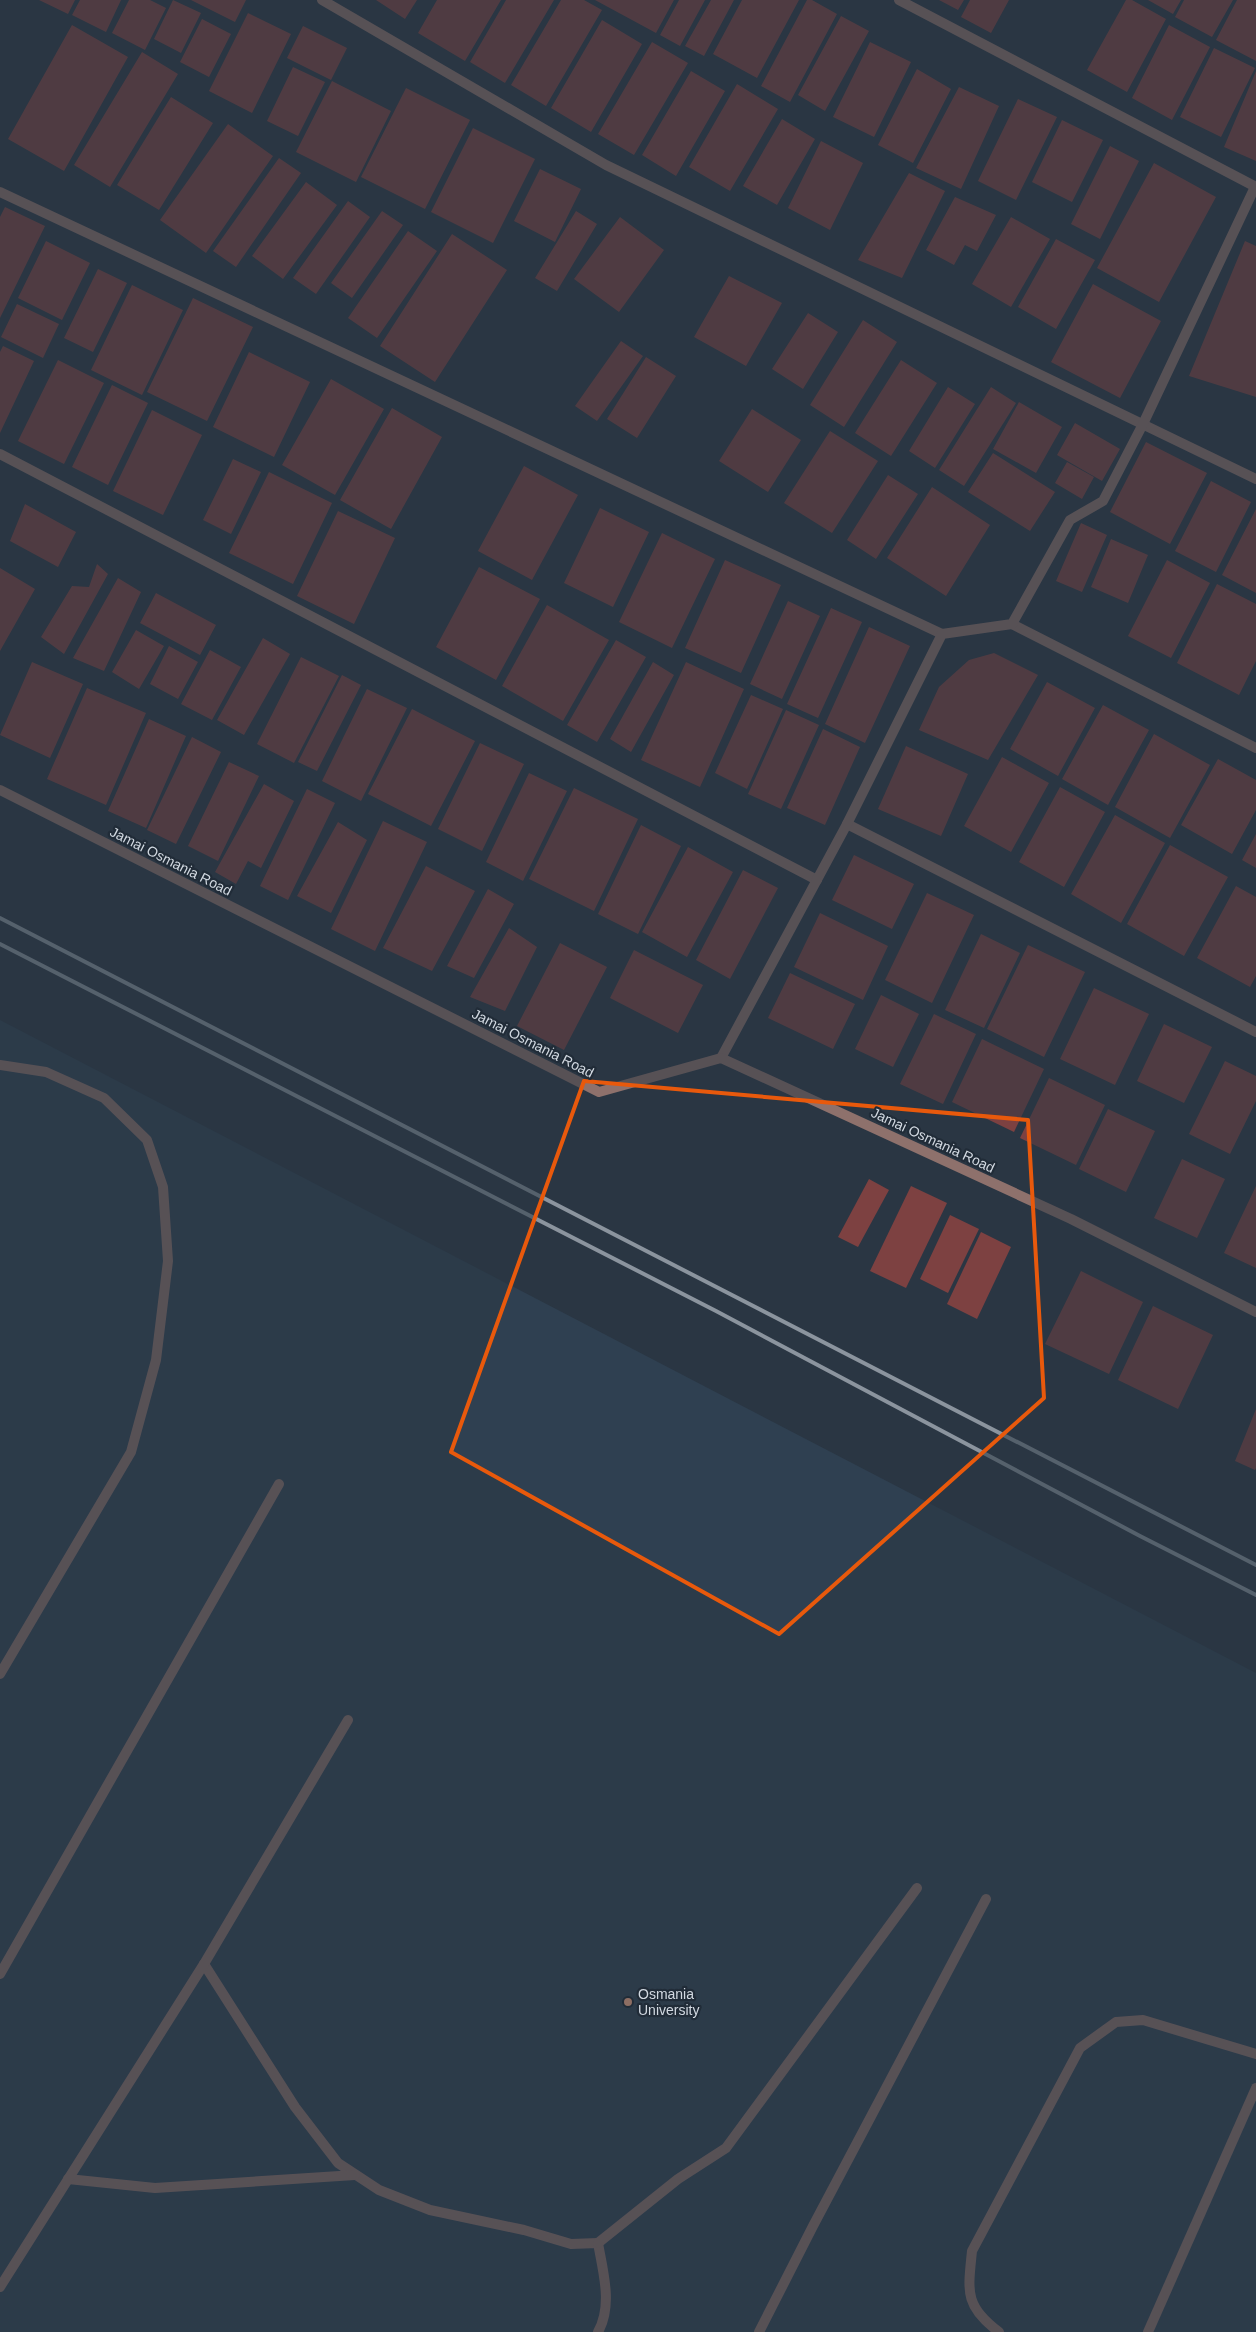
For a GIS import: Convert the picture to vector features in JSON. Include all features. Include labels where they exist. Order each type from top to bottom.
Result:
[{"type":"street","points":[[322,0],[606,165],[1256,479]]},
{"type":"street","points":[[899,0],[1256,187],[1143,424],[1103,501],[1070,520],[1012,624]]},
{"type":"street","points":[[0,192],[942,634],[1012,624],[1256,748]]},
{"type":"street","points":[[0,454],[817,880]]},
{"type":"street","points":[[721,1058],[847,824],[942,634]]},
{"type":"street","name":"Jamai Osmania Road","points":[[0,790],[600,1092],[721,1058],[1071,1219],[1256,1312]]},
{"type":"street","points":[[847,824],[1256,1032]]},
{"type":"street","points":[[0,1065],[46,1072],[104,1098],[147,1140],[163,1187],[168,1260],[156,1360],[131,1452],[0,1674]]},
{"type":"street","points":[[0,1974],[280,1484]]},
{"type":"street","points":[[0,2287],[204,1964],[348,1720]]},
{"type":"street","points":[[204,1964],[295,2107],[338,2163],[379,2190],[430,2210],[524,2230],[571,2244],[598,2243],[678,2179],[726,2148],[917,1888]]},
{"type":"street","points":[[759,2332],[986,1899]]},
{"type":"street","points":[[999,2332],[982,2320],[973,2306],[969,2285],[972,2251],[1080,2048],[1116,2022],[1143,2020],[1256,2054]]},
{"type":"street","points":[[1148,2332],[1256,2088]]},
{"type":"street","points":[[68,2179],[155,2188],[355,2175]]},
{"type":"street","points":[[598,2243],[607,2294],[604,2323],[598,2332]]},
{"type":"highlighted area","points":[[584,1081],[1028,1120],[1044,1398],[779,1634],[451,1452]]},
{"type":"shaded area","name":"Osmania University","points":[[0,1020],[1256,1673],[1256,2332],[0,2332]]},
{"type":"building","points":[[39,0],[75,0],[68,14]]},
{"type":"building","points":[[80,0],[121,0],[106,32],[72,15]]},
{"type":"building","points":[[129,0],[150,0],[166,8],[145,50],[112,33]]},
{"type":"building","points":[[173,0],[201,13],[181,53],[154,39]]},
{"type":"building","points":[[191,0],[246,0],[235,22]]},
{"type":"building","points":[[376,0],[417,0],[405,19]]},
{"type":"building","points":[[437,0],[501,0],[465,61],[418,33]]},
{"type":"building","points":[[506,0],[554,0],[505,83],[470,62]]},
{"type":"building","points":[[561,0],[584,0],[602,10],[546,106],[511,85]]},
{"type":"building","points":[[595,0],[674,0],[656,33]]},
{"type":"building","points":[[679,0],[705,0],[680,46],[660,35]]},
{"type":"building","points":[[711,0],[734,0],[704,56],[685,46]]},
{"type":"building","points":[[742,0],[799,0],[757,78],[713,54]]},
{"type":"building","points":[[807,0],[812,0],[837,14],[790,102],[761,86]]},
{"type":"building","points":[[939,0],[964,0],[958,10]]},
{"type":"building","points":[[970,0],[1009,0],[991,33],[961,17]]},
{"type":"building","points":[[1126,0],[1132,0],[1166,19],[1127,92],[1087,70]]},
{"type":"building","points":[[1148,0],[1181,0],[1173,14]]},
{"type":"building","points":[[1184,0],[1233,0],[1212,37],[1175,17]]},
{"type":"building","points":[[1237,0],[1256,0],[1256,61],[1216,40]]},
{"type":"building","points":[[248,13],[291,34],[252,113],[209,91]]},
{"type":"building","points":[[841,16],[869,31],[825,111],[798,95]]},
{"type":"building","points":[[202,19],[231,34],[209,77],[180,62]]},
{"type":"building","points":[[602,20],[642,44],[591,132],[551,108]]},
{"type":"building","points":[[72,25],[128,57],[64,171],[8,139]]},
{"type":"building","points":[[1169,25],[1210,47],[1172,120],[1132,98]]},
{"type":"building","points":[[303,26],[347,48],[331,80],[287,58]]},
{"type":"building","points":[[652,42],[688,63],[634,155],[598,134]]},
{"type":"building","points":[[870,42],[911,62],[874,137],[833,117]]},
{"type":"building","points":[[1214,48],[1255,68],[1221,137],[1180,117]]},
{"type":"building","points":[[142,52],[178,74],[110,187],[74,165]]},
{"type":"building","points":[[293,67],[325,82],[298,136],[267,121]]},
{"type":"building","points":[[917,69],[951,89],[913,163],[878,145]]},
{"type":"building","points":[[691,71],[725,91],[676,176],[642,155]]},
{"type":"building","points":[[1256,71],[1256,161],[1224,147]]},
{"type":"building","points":[[332,81],[391,111],[356,182],[296,152]]},
{"type":"building","points":[[737,84],[778,109],[730,191],[689,167]]},
{"type":"building","points":[[959,87],[999,106],[961,189],[916,168]]},
{"type":"building","points":[[406,88],[470,120],[425,209],[361,177]]},
{"type":"building","points":[[171,97],[213,123],[159,210],[117,185]]},
{"type":"building","points":[[1018,99],[1057,117],[1016,200],[978,181]]},
{"type":"building","points":[[782,119],[815,139],[777,205],[743,186]]},
{"type":"building","points":[[1062,120],[1103,140],[1072,202],[1032,182]]},
{"type":"building","points":[[228,124],[273,156],[206,253],[160,220]]},
{"type":"building","points":[[473,128],[535,159],[493,243],[431,212]]},
{"type":"building","points":[[821,141],[863,163],[830,230],[788,208]]},
{"type":"building","points":[[1110,146],[1139,161],[1100,239],[1071,224]]},
{"type":"building","points":[[279,158],[301,173],[236,267],[213,251]]},
{"type":"building","points":[[1154,163],[1216,197],[1159,302],[1097,268]]},
{"type":"building","points":[[540,169],[581,189],[555,242],[514,221]]},
{"type":"building","points":[[909,173],[945,191],[902,278],[858,260]]},
{"type":"building","points":[[306,182],[337,205],[283,279],[252,256]]},
{"type":"building","points":[[955,197],[996,215],[977,251],[965,245],[954,265],[926,250]]},
{"type":"building","points":[[348,201],[370,217],[316,294],[293,278]]},
{"type":"building","points":[[5,207],[45,226],[0,318],[0,217]]},
{"type":"building","points":[[382,211],[403,225],[352,298],[331,283]]},
{"type":"building","points":[[576,211],[597,224],[557,291],[535,278]]},
{"type":"building","points":[[620,217],[664,250],[619,312],[574,279]]},
{"type":"building","points":[[1011,217],[1050,239],[1011,307],[972,284]]},
{"type":"building","points":[[408,231],[437,251],[377,338],[348,318]]},
{"type":"building","points":[[452,234],[507,270],[435,382],[380,346]]},
{"type":"building","points":[[1056,239],[1095,260],[1056,329],[1018,307]]},
{"type":"building","points":[[46,241],[90,263],[62,320],[18,298]]},
{"type":"building","points":[[1245,241],[1256,246],[1256,397],[1189,376]]},
{"type":"building","points":[[98,269],[127,283],[93,352],[64,338]]},
{"type":"building","points":[[729,276],[782,303],[746,366],[694,337]]},
{"type":"building","points":[[1093,284],[1161,321],[1120,398],[1051,362]]},
{"type":"building","points":[[132,285],[183,310],[142,395],[91,370]]},
{"type":"building","points":[[193,298],[253,327],[207,421],[147,392]]},
{"type":"building","points":[[17,304],[59,324],[43,358],[1,337]]},
{"type":"building","points":[[808,313],[838,332],[803,389],[772,369]]},
{"type":"building","points":[[863,320],[897,342],[844,427],[810,405]]},
{"type":"building","points":[[621,341],[643,356],[597,421],[575,406]]},
{"type":"building","points":[[3,346],[34,361],[0,433],[0,352]]},
{"type":"building","points":[[249,352],[310,382],[274,457],[213,427]]},
{"type":"building","points":[[646,357],[676,376],[637,438],[607,419]]},
{"type":"building","points":[[58,360],[104,383],[64,464],[18,441]]},
{"type":"building","points":[[901,360],[937,383],[891,456],[855,433]]},
{"type":"building","points":[[331,379],[384,409],[335,495],[282,465]]},
{"type":"building","points":[[112,385],[148,403],[108,485],[72,467]]},
{"type":"building","points":[[948,387],[975,404],[935,468],[909,451]]},
{"type":"building","points":[[991,387],[1016,403],[964,486],[939,470]]},
{"type":"building","points":[[1019,402],[1062,427],[1036,473],[993,449]]},
{"type":"building","points":[[392,408],[442,437],[391,529],[340,500]]},
{"type":"building","points":[[752,409],[801,440],[768,492],[719,461]]},
{"type":"building","points":[[152,410],[202,435],[163,515],[113,491]]},
{"type":"building","points":[[1075,423],[1120,449],[1102,481],[1057,455]]},
{"type":"building","points":[[830,431],[878,461],[832,533],[784,503]]},
{"type":"building","points":[[1146,442],[1207,473],[1170,544],[1110,512]]},
{"type":"building","points":[[993,453],[1055,492],[1030,531],[968,492]]},
{"type":"building","points":[[233,459],[261,472],[231,534],[203,520]]},
{"type":"building","points":[[1067,462],[1094,477],[1082,499],[1055,483]]},
{"type":"building","points":[[524,466],[578,495],[532,580],[478,551]]},
{"type":"building","points":[[269,472],[332,503],[293,584],[229,553]]},
{"type":"building","points":[[888,475],[918,494],[876,559],[847,540]]},
{"type":"building","points":[[1211,481],[1251,502],[1216,572],[1175,551]]},
{"type":"building","points":[[932,487],[990,525],[946,596],[887,558]]},
{"type":"building","points":[[25,504],[76,532],[58,567],[10,541]]},
{"type":"building","points":[[600,508],[649,532],[613,607],[564,583]]},
{"type":"building","points":[[1256,509],[1256,593],[1222,575]]},
{"type":"building","points":[[338,511],[395,538],[354,624],[297,596]]},
{"type":"building","points":[[1081,523],[1107,535],[1082,592],[1056,581]]},
{"type":"building","points":[[662,533],[715,559],[672,648],[619,622]]},
{"type":"building","points":[[1111,539],[1148,555],[1128,603],[1091,587]]},
{"type":"building","points":[[725,560],[781,585],[741,673],[685,648]]},
{"type":"building","points":[[1167,560],[1210,583],[1171,658],[1128,636]]},
{"type":"building","points":[[97,564],[108,574],[64,654],[41,637],[72,586],[89,587]]},
{"type":"building","points":[[479,567],[540,599],[496,680],[436,647]]},
{"type":"building","points":[[0,568],[35,589],[0,651]]},
{"type":"building","points":[[118,578],[141,592],[104,671],[73,658]]},
{"type":"building","points":[[1217,584],[1256,604],[1256,661],[1239,695],[1177,663]]},
{"type":"building","points":[[156,593],[216,625],[200,655],[140,623]]},
{"type":"building","points":[[788,601],[820,616],[782,699],[750,684]]},
{"type":"building","points":[[547,605],[609,640],[563,721],[502,686]]},
{"type":"building","points":[[831,608],[862,622],[818,718],[787,704]]},
{"type":"building","points":[[869,627],[910,646],[865,743],[825,724]]},
{"type":"building","points":[[136,630],[164,646],[139,689],[112,672]]},
{"type":"building","points":[[263,638],[290,654],[244,735],[217,720]]},
{"type":"building","points":[[616,640],[646,657],[597,742],[567,725]]},
{"type":"building","points":[[169,646],[198,662],[178,699],[150,684]]},
{"type":"building","points":[[210,650],[241,667],[212,720],[181,704]]},
{"type":"building","points":[[994,653],[1038,675],[988,760],[919,730],[939,687],[969,660]]},
{"type":"building","points":[[301,657],[339,676],[294,763],[257,744]]},
{"type":"building","points":[[32,662],[83,684],[50,758],[0,735]]},
{"type":"building","points":[[653,662],[674,675],[631,752],[610,739]]},
{"type":"building","points":[[686,662],[744,689],[700,787],[641,760]]},
{"type":"building","points":[[342,675],[361,685],[317,771],[298,762]]},
{"type":"building","points":[[1047,682],[1095,708],[1058,776],[1010,749]]},
{"type":"building","points":[[87,688],[146,713],[106,805],[47,779]]},
{"type":"building","points":[[367,689],[407,708],[361,801],[322,781]]},
{"type":"building","points":[[751,695],[783,709],[747,789],[715,773]]},
{"type":"building","points":[[1103,705],[1149,730],[1108,805],[1062,779]]},
{"type":"building","points":[[412,709],[475,741],[431,826],[368,794]]},
{"type":"building","points":[[786,710],[819,725],[781,809],[748,794]]},
{"type":"building","points":[[149,719],[186,736],[146,828],[108,811]]},
{"type":"building","points":[[823,729],[860,747],[825,825],[787,808]]},
{"type":"building","points":[[1154,734],[1210,765],[1170,838],[1115,807]]},
{"type":"building","points":[[192,737],[221,752],[176,844],[147,830]]},
{"type":"building","points":[[480,743],[524,764],[482,851],[438,829]]},
{"type":"building","points":[[906,746],[968,774],[941,836],[878,809]]},
{"type":"building","points":[[1002,757],[1049,783],[1011,852],[964,826]]},
{"type":"building","points":[[1218,759],[1256,780],[1256,810],[1232,854],[1181,825]]},
{"type":"building","points":[[229,762],[259,776],[218,861],[188,846]]},
{"type":"building","points":[[529,773],[567,791],[523,881],[486,862]]},
{"type":"building","points":[[264,784],[294,801],[261,868],[248,861],[236,884],[215,872]]},
{"type":"building","points":[[1060,787],[1105,812],[1064,887],[1019,862]]},
{"type":"building","points":[[574,788],[638,819],[594,911],[529,879]]},
{"type":"building","points":[[307,789],[335,803],[288,900],[260,886]]},
{"type":"building","points":[[1115,815],[1165,843],[1121,923],[1071,894]]},
{"type":"building","points":[[383,821],[427,842],[375,951],[331,929]]},
{"type":"building","points":[[338,822],[367,840],[331,913],[297,896]]},
{"type":"building","points":[[641,825],[681,846],[638,934],[598,914]]},
{"type":"building","points":[[1256,834],[1256,868],[1242,860]]},
{"type":"building","points":[[1170,845],[1228,877],[1184,956],[1127,924]]},
{"type":"building","points":[[688,847],[733,872],[687,957],[642,932]]},
{"type":"building","points":[[854,855],[914,884],[892,929],[832,900]]},
{"type":"building","points":[[426,866],[475,891],[432,971],[383,948]]},
{"type":"building","points":[[743,870],[778,888],[730,979],[696,960]]},
{"type":"building","points":[[1236,886],[1256,897],[1256,976],[1250,987],[1197,958]]},
{"type":"building","points":[[488,889],[514,904],[474,978],[447,966]]},
{"type":"building","points":[[927,893],[974,915],[932,1003],[885,980]]},
{"type":"building","points":[[820,913],[888,946],[863,1000],[794,967]]},
{"type":"building","points":[[509,928],[537,947],[505,1011],[470,997]]},
{"type":"building","points":[[981,934],[1020,953],[984,1028],[945,1010]]},
{"type":"building","points":[[560,943],[607,967],[564,1050],[517,1026]]},
{"type":"building","points":[[1028,945],[1085,972],[1044,1057],[987,1029]]},
{"type":"building","points":[[634,950],[703,985],[678,1033],[610,998]]},
{"type":"building","points":[[790,973],[855,1004],[833,1049],[768,1018]]},
{"type":"building","points":[[1094,988],[1149,1014],[1115,1085],[1060,1059]]},
{"type":"building","points":[[881,995],[919,1014],[893,1067],[855,1049]]},
{"type":"building","points":[[934,1014],[976,1034],[943,1104],[900,1084]]},
{"type":"building","points":[[1164,1024],[1212,1047],[1184,1103],[1137,1081]]},
{"type":"building","points":[[982,1039],[1044,1069],[1014,1132],[952,1102]]},
{"type":"building","points":[[1225,1061],[1256,1076],[1256,1101],[1230,1154],[1189,1134]]},
{"type":"building","points":[[1049,1078],[1105,1105],[1076,1165],[1020,1138]]},
{"type":"building","points":[[1108,1109],[1155,1131],[1126,1192],[1079,1169]]},
{"type":"building","points":[[1182,1159],[1225,1179],[1197,1238],[1154,1218]]},
{"type":"building","points":[[869,1179],[889,1190],[858,1247],[838,1237]]},
{"type":"building","points":[[911,1186],[947,1203],[906,1288],[870,1271]]},
{"type":"building","points":[[1256,1186],[1256,1268],[1224,1253]]},
{"type":"building","points":[[950,1215],[979,1229],[948,1293],[920,1279]]},
{"type":"building","points":[[981,1232],[1011,1247],[977,1319],[947,1304]]},
{"type":"building","points":[[1081,1271],[1143,1302],[1109,1374],[1045,1344]]},
{"type":"building","points":[[1153,1306],[1213,1335],[1178,1409],[1118,1380]]},
{"type":"building","points":[[1256,1409],[1256,1468],[1255,1470],[1235,1461]]},
{"type":"railway","points":[[0,918],[1256,1565]]},
{"type":"railway","points":[[0,944],[716,1311],[1140,1536],[1256,1595]]},
{"type":"place","name":"Osmania University","points":[[628,2002]]}]
